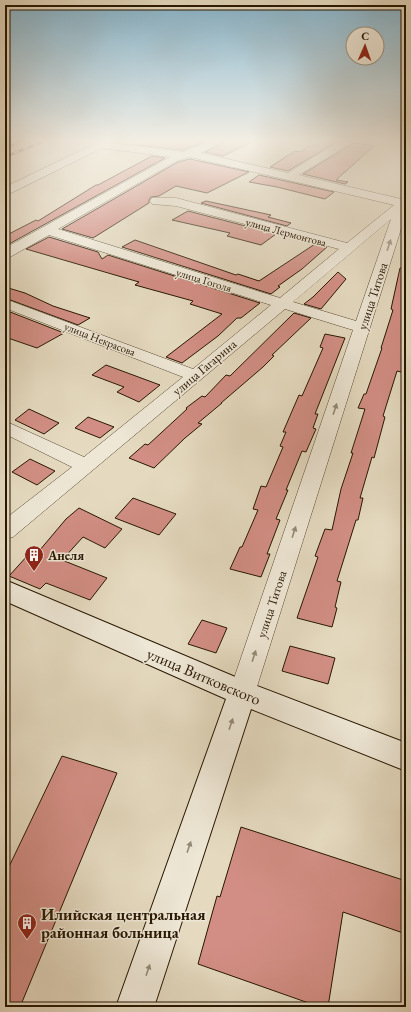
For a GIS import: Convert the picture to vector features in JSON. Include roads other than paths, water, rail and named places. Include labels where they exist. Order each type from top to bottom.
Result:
[{"type":"street","points":[[5,192],[14,187]]},
{"type":"street","points":[[5,254],[122,187]]},
{"type":"street","points":[[336,187],[404,202]]},
{"type":"street","name":"улица Лермонтова","points":[[156,201],[176,202],[349,248]]},
{"type":"street","name":"улица Гагарина","points":[[5,531],[86,466],[194,374],[404,202]]},
{"type":"street","name":"улица Титова","points":[[135,1007],[242,692],[404,202]]},
{"type":"street","name":"улица Гоголя","points":[[47,230],[362,328]]},
{"type":"street","name":"улица Некрасова","points":[[5,303],[194,374]]},
{"type":"street","points":[[5,427],[86,466]]},
{"type":"street","name":"улица Витковского","points":[[5,590],[242,692],[406,757]]},
{"type":"place","name":"Анеля","points":[[34,572]]},
{"type":"place","name":"Илийская центральная районная больница","points":[[27,940]]}]
